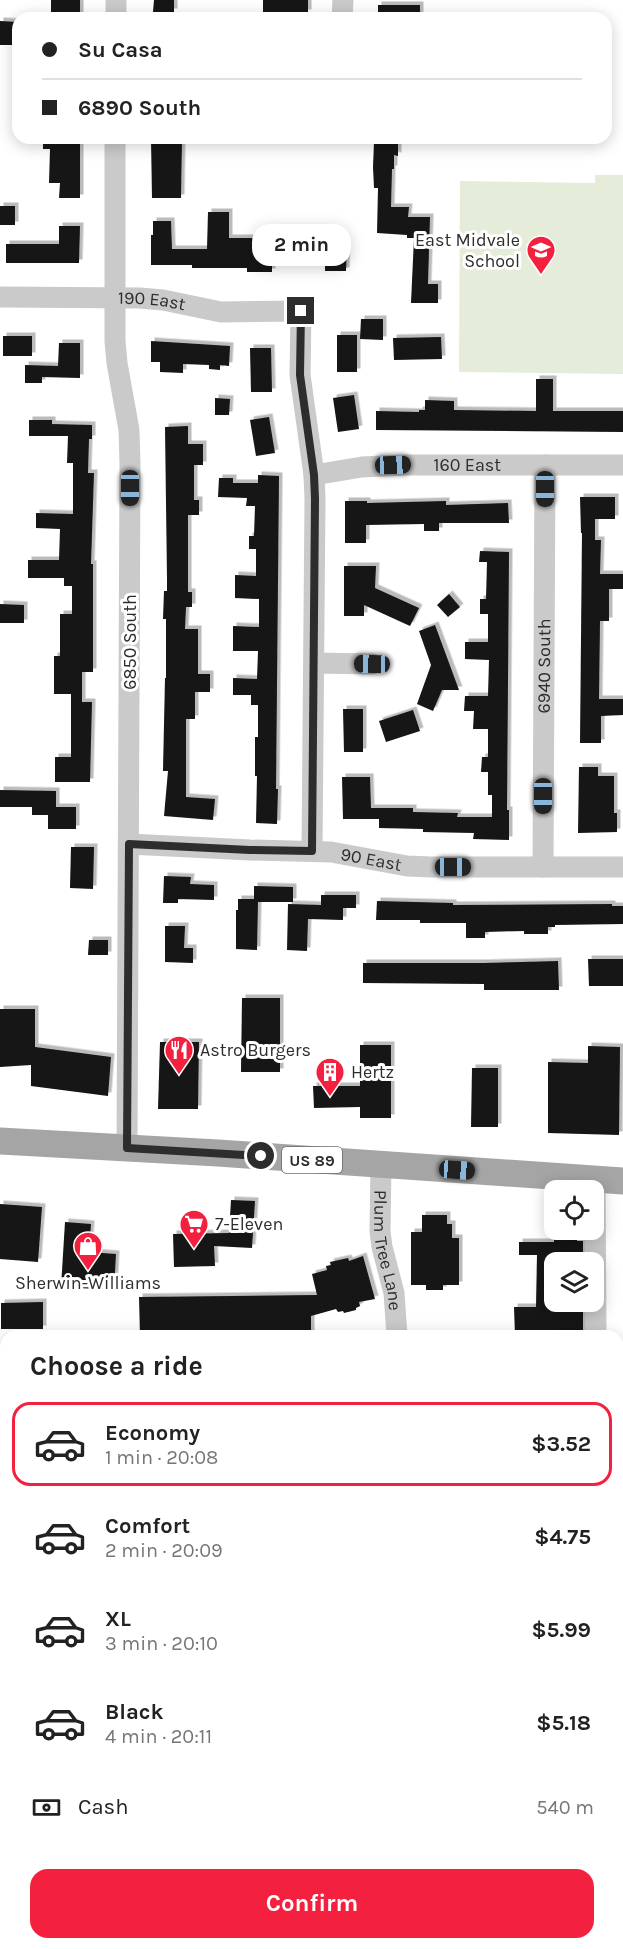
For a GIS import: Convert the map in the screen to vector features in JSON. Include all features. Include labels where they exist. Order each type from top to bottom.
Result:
[{"type":"main road","name":"US 89","points":[[0,1141],[623,1181]]},
{"type":"street","name":"6850 South","points":[[115,144],[115,341],[129,430],[130,464],[127,1148]]},
{"type":"street","name":"190 East","points":[[0,297],[163,300],[221,312],[301,311],[300,375],[314,475]]},
{"type":"street","name":"6940 South","points":[[543,867],[545,465]]},
{"type":"street","name":"160 East","points":[[314,475],[380,466],[623,465]]},
{"type":"street","points":[[312,851],[314,475]]},
{"type":"street","points":[[314,663],[372,664]]},
{"type":"street","name":"90 East","points":[[129,844],[312,851],[349,855],[407,866],[623,867]]},
{"type":"street","name":"Plum Tree Lane","points":[[381,1164],[380,1231],[394,1293],[397,1330]]},
{"type":"street","points":[[595,1179],[596,1330]]},
{"type":"green space","name":"East Midvale School","points":[[595,175],[623,175],[623,374],[459,372],[460,181],[595,183]]},
{"type":"building","points":[[51,0],[80,0],[80,12],[51,12]]},
{"type":"building","points":[[154,0],[174,0],[174,12],[153,12]]},
{"type":"building","points":[[263,0],[308,0],[308,12],[263,12]]},
{"type":"building","points":[[378,5],[420,5],[420,12],[378,12]]},
{"type":"building","points":[[0,21],[12,22],[12,45],[0,45]]},
{"type":"building","points":[[43,144],[80,144],[80,198],[59,198],[60,183],[49,183],[50,149],[43,149]]},
{"type":"building","points":[[151,144],[182,144],[181,198],[152,198]]},
{"type":"building","points":[[374,144],[398,144],[398,156],[394,155],[394,169],[392,169],[391,207],[409,207],[408,217],[430,217],[428,284],[438,284],[438,303],[411,303],[414,238],[407,238],[407,235],[377,233],[378,188],[374,188]]},
{"type":"building","points":[[0,206],[15,206],[15,225],[0,225]]},
{"type":"building","points":[[208,212],[229,212],[229,238],[272,238],[272,272],[247,272],[247,268],[151,265],[153,221],[171,221],[172,249],[207,249]]},
{"type":"building","points":[[59,226],[80,226],[79,263],[6,263],[6,244],[59,244]]},
{"type":"building","points":[[325,246],[347,247],[346,271],[325,271]]},
{"type":"building","points":[[361,319],[383,319],[383,340],[360,339]]},
{"type":"building","points":[[337,335],[357,335],[357,372],[337,372]]},
{"type":"building","points":[[3,336],[32,336],[32,356],[3,356]]},
{"type":"building","points":[[441,337],[442,359],[394,360],[393,338]]},
{"type":"building","points":[[151,341],[230,346],[229,366],[220,365],[220,370],[209,369],[209,365],[183,364],[183,373],[160,372],[160,362],[151,362]]},
{"type":"building","points":[[59,343],[80,343],[80,378],[42,377],[42,383],[25,383],[25,365],[58,366]]},
{"type":"building","points":[[250,348],[271,348],[272,392],[251,392]]},
{"type":"building","points":[[536,379],[553,379],[553,411],[623,411],[623,432],[376,430],[376,411],[419,412],[419,410],[425,410],[425,400],[454,401],[454,410],[536,411]]},
{"type":"building","points":[[354,395],[359,429],[338,432],[333,398]]},
{"type":"building","points":[[215,398],[230,399],[229,415],[215,415]]},
{"type":"building","points":[[269,417],[275,453],[256,456],[250,420]]},
{"type":"building","points":[[29,420],[52,420],[52,424],[92,425],[92,439],[89,439],[88,473],[94,473],[91,564],[93,564],[93,672],[82,672],[82,702],[92,702],[90,782],[55,782],[55,757],[71,757],[71,694],[54,694],[54,656],[60,656],[60,614],[72,614],[72,586],[64,586],[64,578],[28,578],[28,560],[59,560],[60,529],[36,528],[36,513],[73,514],[73,463],[67,463],[68,436],[29,436]]},
{"type":"building","points":[[188,426],[188,444],[203,444],[203,465],[194,465],[194,500],[199,500],[199,515],[188,515],[188,592],[192,592],[192,607],[186,607],[185,629],[198,629],[198,674],[210,674],[210,692],[195,692],[195,719],[186,719],[186,797],[215,799],[213,820],[164,816],[168,771],[163,771],[166,619],[163,619],[164,591],[167,591],[165,427]]},
{"type":"building","points":[[258,475],[279,476],[277,824],[256,823],[255,737],[258,737],[258,705],[251,705],[251,695],[233,695],[233,678],[257,679],[258,651],[233,651],[233,626],[259,627],[259,599],[235,598],[235,575],[256,576],[256,549],[249,549],[249,536],[254,536],[255,506],[246,506],[247,498],[218,497],[219,478],[233,478],[233,483],[258,483]]},
{"type":"building","points":[[580,497],[615,497],[615,519],[595,519],[595,540],[601,540],[600,574],[623,574],[623,589],[609,589],[609,621],[600,621],[599,699],[623,699],[623,715],[601,716],[601,743],[580,743],[582,533]]},
{"type":"building","points":[[345,501],[367,501],[367,503],[446,501],[446,505],[508,503],[509,523],[439,523],[439,531],[424,531],[424,524],[366,525],[366,543],[345,543]]},
{"type":"building","points":[[480,551],[509,552],[507,810],[509,810],[509,840],[473,839],[474,833],[379,828],[379,819],[343,819],[342,777],[370,777],[371,808],[413,808],[413,812],[458,813],[457,817],[492,817],[492,795],[488,795],[488,772],[481,772],[482,757],[488,757],[488,729],[473,729],[474,711],[464,711],[465,696],[488,696],[489,660],[465,659],[465,642],[488,642],[488,614],[480,614],[480,599],[486,599],[487,562],[479,562]]},
{"type":"building","points":[[344,566],[376,566],[375,588],[419,608],[410,626],[364,605],[364,616],[344,616]]},
{"type":"building","points":[[449,594],[460,607],[448,617],[437,605]]},
{"type":"building","points":[[0,604],[24,605],[24,623],[0,623]]},
{"type":"building","points":[[435,625],[459,690],[442,690],[433,711],[417,704],[431,665],[419,631]]},
{"type":"building","points":[[343,709],[363,709],[363,752],[344,752]]},
{"type":"building","points":[[413,710],[420,731],[386,742],[379,721]]},
{"type":"building","points":[[579,767],[598,767],[598,776],[614,776],[614,813],[617,813],[617,832],[578,833]]},
{"type":"building","points":[[0,790],[56,791],[56,807],[76,807],[76,829],[48,829],[48,815],[32,815],[32,807],[0,807]]},
{"type":"building","points":[[71,847],[94,847],[93,889],[70,888]]},
{"type":"building","points":[[164,876],[191,877],[190,884],[214,885],[214,900],[178,899],[178,903],[163,903]]},
{"type":"building","points":[[254,886],[293,887],[293,902],[258,902],[257,950],[236,949],[238,899],[254,899]]},
{"type":"building","points":[[321,895],[356,895],[356,908],[343,908],[343,920],[308,919],[307,951],[287,950],[288,904],[321,905]]},
{"type":"building","points":[[377,901],[453,903],[453,905],[612,904],[612,906],[623,906],[623,924],[555,925],[555,927],[548,927],[548,934],[524,934],[524,931],[485,932],[485,938],[466,938],[466,923],[376,920]]},
{"type":"building","points":[[165,926],[185,926],[184,948],[193,948],[193,963],[165,962]]},
{"type":"building","points":[[89,940],[108,940],[108,955],[88,955]]},
{"type":"building","points":[[588,959],[623,959],[623,986],[589,986]]},
{"type":"building","points":[[558,961],[559,990],[484,990],[484,984],[363,983],[363,963]]},
{"type":"building","points":[[242,998],[280,998],[280,1072],[241,1072]]},
{"type":"building","points":[[0,1009],[35,1009],[35,1047],[111,1057],[108,1096],[31,1086],[31,1065],[0,1067]]},
{"type":"building","name":"Astro Burgers","points":[[160,1042],[199,1042],[198,1109],[158,1109]]},
{"type":"building","points":[[360,1045],[391,1045],[391,1118],[360,1118],[360,1107],[314,1108],[313,1086],[360,1086]]},
{"type":"building","points":[[588,1046],[620,1047],[619,1135],[548,1133],[548,1062],[588,1063]]},
{"type":"building","points":[[472,1068],[498,1068],[498,1127],[471,1127]]},
{"type":"building","points":[[231,1200],[255,1201],[252,1248],[214,1246],[215,1266],[174,1267],[173,1234],[229,1233]]},
{"type":"building","points":[[0,1204],[42,1207],[38,1262],[0,1259]]},
{"type":"building","points":[[422,1215],[447,1215],[447,1224],[452,1224],[452,1238],[459,1238],[459,1285],[443,1285],[443,1290],[426,1290],[426,1285],[411,1285],[411,1232],[422,1232]]},
{"type":"building","name":"Sherwin-Williams","points":[[65,1222],[91,1224],[89,1252],[116,1254],[114,1290],[61,1287]]},
{"type":"building","points":[[554,1240],[583,1241],[583,1252],[544,1252],[544,1312],[583,1312],[583,1330],[515,1330],[514,1307],[536,1307],[537,1255],[519,1255],[519,1242],[554,1242]]},
{"type":"building","points":[[363,1256],[375,1299],[359,1302],[360,1306],[356,1310],[344,1313],[336,1309],[311,1316],[311,1330],[140,1330],[139,1297],[317,1295],[312,1274],[327,1270],[326,1266],[331,1265],[330,1262],[348,1258],[349,1261]]},
{"type":"building","points":[[43,1302],[43,1329],[1,1329],[1,1303]]},
{"type":"place","name":"East Midvale School","points":[[541,276]]},
{"type":"place","name":"Astro Burgers","points":[[179,1076]]},
{"type":"place","name":"Hertz","points":[[330,1098]]},
{"type":"place","name":"7-Eleven","points":[[194,1250]]},
{"type":"place","name":"Sherwin-Williams","points":[[88,1272]]},
{"type":"route","points":[[261,1156],[127,1148],[129,844],[312,851],[315,499],[314,475],[300,375],[301,311]]}]
